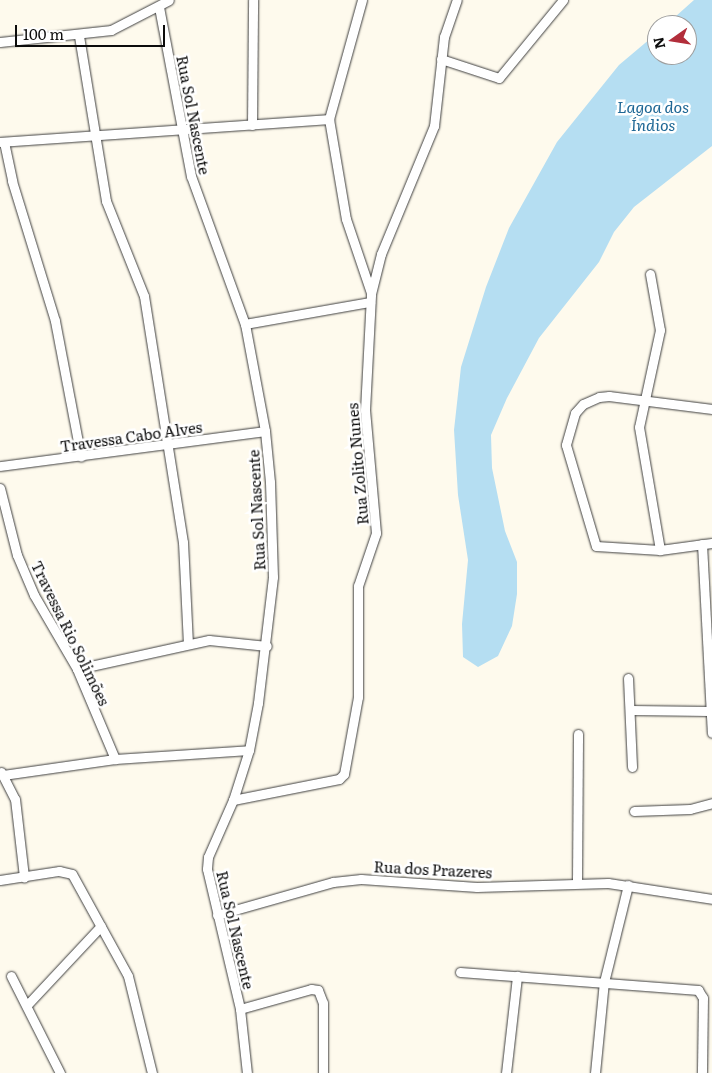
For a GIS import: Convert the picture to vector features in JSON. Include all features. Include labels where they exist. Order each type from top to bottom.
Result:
[{"type":"street","points":[[0,42],[78,36],[124,25],[170,0]]},
{"type":"street","points":[[252,125],[253,0]]},
{"type":"street","points":[[362,0],[329,119],[346,219],[371,298]]},
{"type":"street","points":[[371,298],[381,254],[430,142],[441,58],[457,0]]},
{"type":"street","points":[[441,58],[499,78],[563,0]]},
{"type":"street","name":"Rua Sol Nascente","points":[[159,7],[195,190],[245,324],[265,431],[273,524],[273,578],[267,646],[249,750],[233,800],[208,857],[208,881],[240,1009],[247,1073]]},
{"type":"street","points":[[78,36],[93,136],[113,223],[144,296],[183,542],[188,644]]},
{"type":"street","points":[[81,457],[55,321],[2,142],[329,119]]},
{"type":"street","points":[[650,274],[660,330],[644,400],[639,434],[660,550]]},
{"type":"street","points":[[245,324],[371,298]]},
{"type":"street","name":"Rua Zolito Nunes","points":[[233,800],[339,779],[344,774],[358,697],[358,586],[376,532],[365,410],[371,298]]},
{"type":"street","points":[[712,409],[609,396],[590,400],[575,413],[569,427],[568,458],[596,546],[660,550],[712,543]]},
{"type":"street","name":"Travessa Cabo Alves","points":[[0,466],[168,446],[265,431]]},
{"type":"street","name":"Travessa Rio Solimões","points":[[0,488],[17,555],[34,595],[77,669],[115,759]]},
{"type":"street","points":[[702,544],[709,711],[712,733]]},
{"type":"street","points":[[77,669],[188,644],[219,639],[267,646]]},
{"type":"street","points":[[628,678],[631,710],[632,768]]},
{"type":"street","points":[[631,710],[709,711]]},
{"type":"street","points":[[577,882],[578,734]]},
{"type":"street","points":[[24,877],[18,813],[2,773],[115,759],[249,750]]},
{"type":"street","points":[[634,811],[690,809],[712,803]]},
{"type":"street","points":[[0,880],[60,872],[72,874],[128,976],[152,1073]]},
{"type":"street","name":"Rua dos Prazeres","points":[[217,915],[333,882],[352,880],[477,888],[577,882],[628,884],[712,898]]},
{"type":"street","points":[[594,1073],[604,982],[628,884]]},
{"type":"street","points":[[27,1005],[101,926]]},
{"type":"street","points":[[460,972],[698,990],[702,994],[702,1073]]},
{"type":"street","points":[[11,976],[60,1073]]},
{"type":"street","points":[[506,1073],[517,976]]},
{"type":"street","points":[[240,1009],[312,989],[318,990],[324,1003],[323,1073]]},
{"type":"water","name":"Lagoa dos Índios","points":[[694,0],[712,0],[712,146],[634,207],[614,232],[599,262],[539,338],[507,398],[491,435],[492,468],[505,531],[517,562],[517,594],[512,626],[498,656],[478,667],[463,657],[462,624],[468,560],[458,495],[454,430],[461,367],[486,287],[509,228],[557,142],[619,65],[647,41],[647,65],[697,65],[697,15],[677,15]]}]
